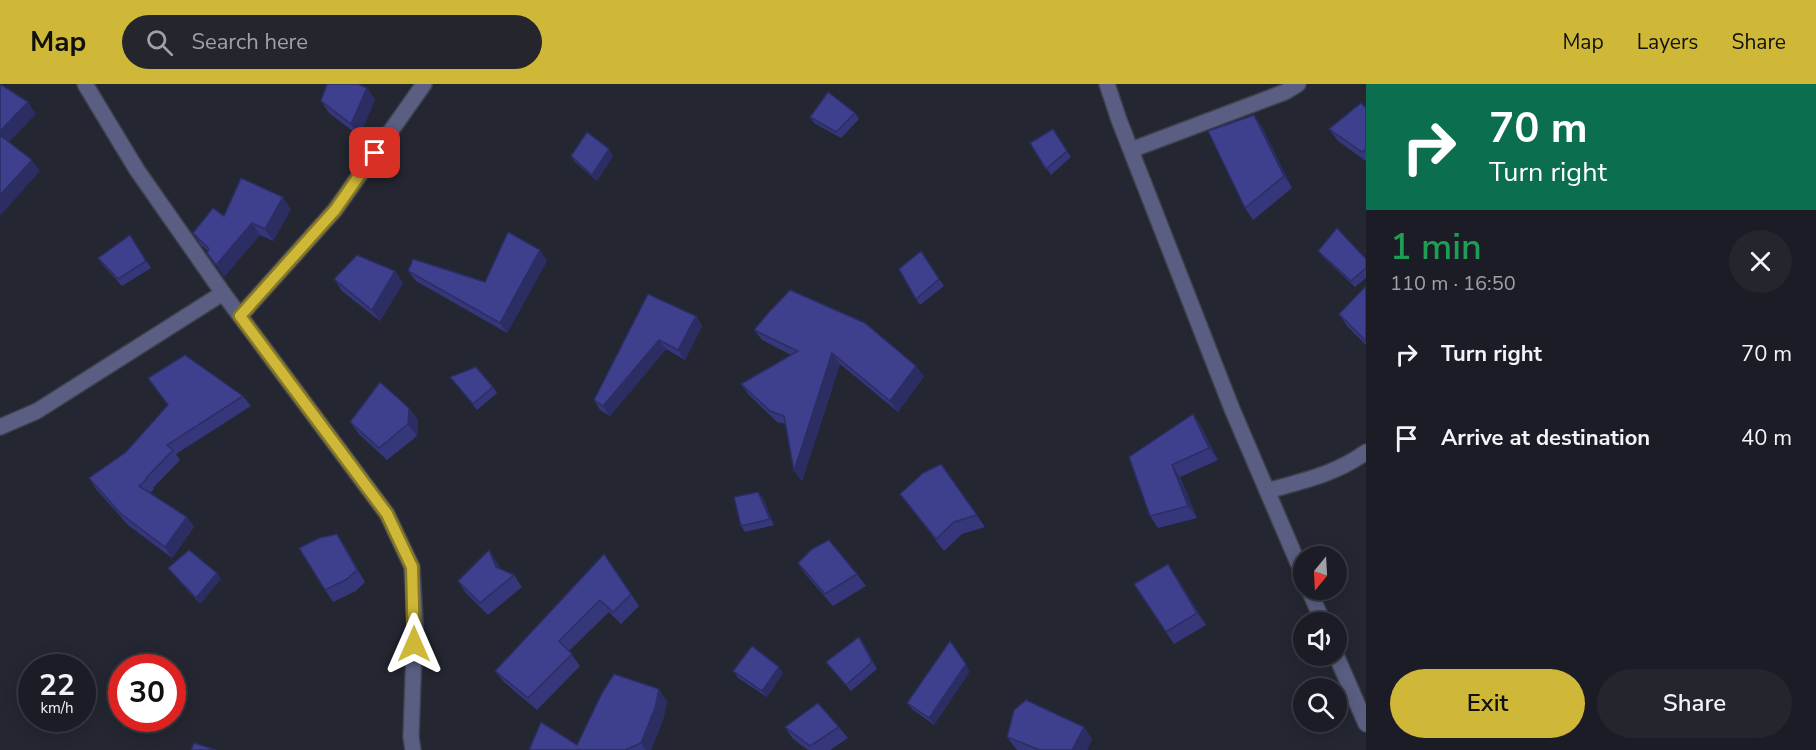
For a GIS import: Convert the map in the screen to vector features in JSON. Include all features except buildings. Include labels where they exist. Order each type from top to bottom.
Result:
[{"type":"street","points":[[85,84],[137,170],[223,293],[387,514],[412,567],[415,621],[411,737],[413,750]]},
{"type":"street","points":[[240,316],[335,210],[424,84]]},
{"type":"street","points":[[1107,84],[1232,409],[1293,552]]},
{"type":"street","points":[[1131,150],[1285,92],[1298,84]]},
{"type":"street","points":[[0,427],[37,411],[223,293]]},
{"type":"street","points":[[1267,491],[1325,475],[1352,463],[1366,452]]},
{"type":"street","points":[[1341,666],[1366,724]]},
{"type":"route","points":[[375,153],[335,210],[240,316],[387,514],[412,567],[414,644]]}]
